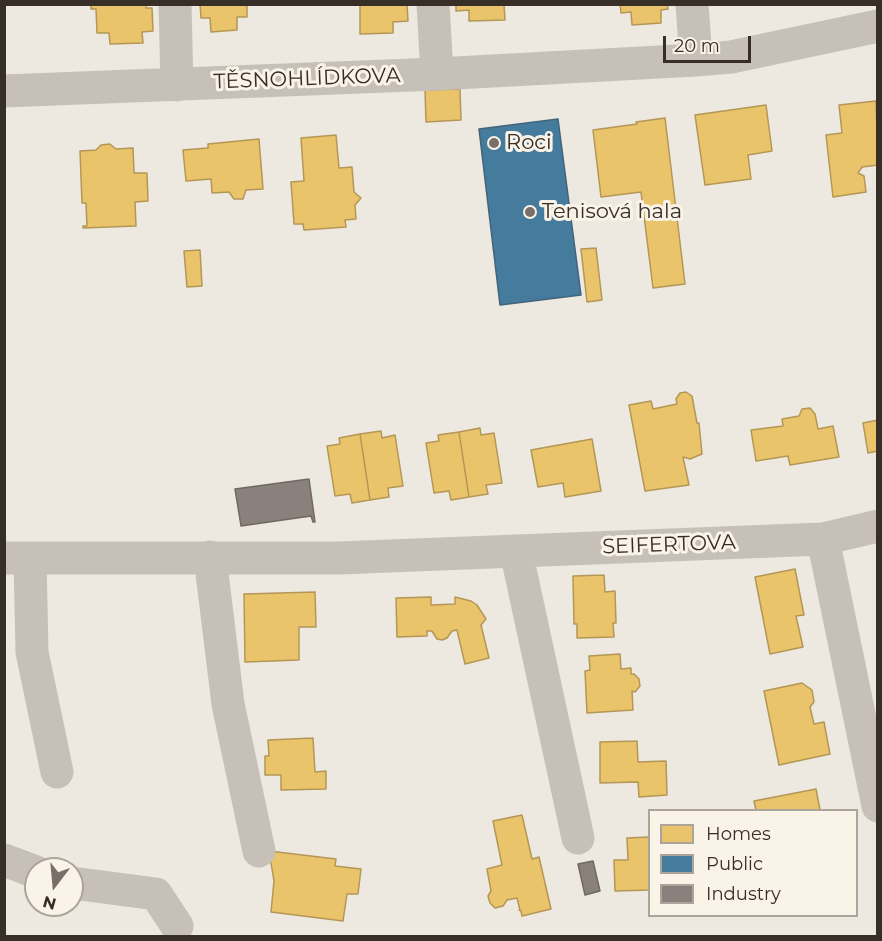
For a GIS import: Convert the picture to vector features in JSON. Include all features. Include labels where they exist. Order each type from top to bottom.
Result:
[{"type":"street","points":[[175,4],[177,85]]},
{"type":"street","points":[[433,4],[437,74]]},
{"type":"street","points":[[692,4],[696,60]]},
{"type":"street","name":"TĚSNOHLÍDKOVA","points":[[4,91],[437,74],[696,60],[731,57],[878,26]]},
{"type":"street","name":"SEIFERTOVA","points":[[17,558],[339,558],[823,539],[878,526]]},
{"type":"street","points":[[823,539],[878,806]]},
{"type":"street","points":[[516,551],[578,838]]},
{"type":"street","points":[[210,557],[228,704],[259,851]]},
{"type":"street","points":[[17,558],[32,652],[57,772]]},
{"type":"street","points":[[4,860],[24,868]]},
{"type":"street","points":[[84,885],[156,894],[177,926]]},
{"type":"building: Homes","points":[[96,4],[146,4],[146,8],[152,8],[153,31],[142,32],[143,43],[110,44],[109,33],[97,33],[96,9],[91,9],[91,6]]},
{"type":"building: Homes","points":[[200,4],[247,4],[247,17],[237,17],[237,30],[211,32],[210,18],[201,18]]},
{"type":"building: Homes","points":[[360,4],[407,4],[408,21],[393,22],[393,33],[360,34]]},
{"type":"building: Homes","points":[[456,4],[504,4],[505,20],[469,21],[469,10],[456,11]]},
{"type":"building: Homes","points":[[620,4],[667,4],[668,9],[661,10],[661,23],[632,25],[631,12],[621,13]]},
{"type":"building: Homes","points":[[460,89],[461,120],[426,122],[425,90]]},
{"type":"building: Homes","points":[[876,101],[878,165],[862,167],[858,173],[864,176],[866,192],[833,197],[826,135],[842,133],[839,105]]},
{"type":"building: Homes","points":[[766,105],[772,151],[748,155],[751,179],[705,185],[695,115]]},
{"type":"building: Homes","points":[[665,118],[685,284],[653,288],[641,192],[601,197],[593,130]]},
{"type":"building: Homes","points":[[336,135],[339,168],[352,167],[354,192],[361,198],[355,205],[356,219],[345,220],[346,227],[304,230],[303,224],[294,224],[291,182],[304,181],[301,138]]},
{"type":"building: Homes","points":[[259,139],[263,189],[246,190],[243,199],[234,199],[229,192],[212,193],[211,179],[186,181],[183,150],[208,148],[208,144]]},
{"type":"building: Homes","points":[[110,144],[116,149],[133,148],[134,173],[147,173],[148,201],[135,202],[136,226],[83,228],[87,226],[86,203],[82,203],[80,151],[96,150],[101,145]]},
{"type":"building: Homes","points":[[596,248],[602,300],[587,302],[581,249]]},
{"type":"building: Homes","points":[[200,250],[202,286],[187,287],[184,251]]},
{"type":"building: Homes","points":[[686,392],[692,396],[697,423],[699,423],[702,454],[690,459],[683,457],[689,485],[645,491],[629,405],[651,401],[653,409],[677,404],[676,399],[680,393]]},
{"type":"building: Homes","points":[[810,408],[815,414],[818,429],[833,426],[839,457],[790,465],[788,456],[756,461],[751,430],[783,426],[782,419],[799,416],[802,409]]},
{"type":"building: Homes","points":[[878,420],[878,451],[868,453],[863,423]]},
{"type":"building: Homes","points":[[480,428],[481,435],[494,433],[502,483],[486,485],[488,494],[469,497],[459,432]]},
{"type":"building: Homes","points":[[381,431],[382,438],[395,435],[403,486],[388,488],[389,497],[370,500],[360,434]]},
{"type":"building: Homes","points":[[459,432],[469,497],[451,500],[449,491],[434,493],[426,443],[439,441],[438,435]]},
{"type":"building: Homes","points":[[360,434],[370,500],[352,503],[350,494],[335,496],[327,446],[340,444],[339,438]]},
{"type":"building: Homes","points":[[592,439],[601,491],[565,497],[563,483],[538,487],[531,450]]},
{"type":"building: Homes","points":[[795,569],[804,615],[796,616],[803,647],[770,654],[755,577]]},
{"type":"building: Homes","points":[[604,575],[605,592],[615,591],[614,637],[577,638],[577,624],[574,624],[573,576]]},
{"type":"building: Homes","points":[[315,592],[316,627],[299,627],[299,660],[245,662],[244,594]]},
{"type":"building: Homes","points":[[431,597],[431,605],[455,604],[455,597],[477,605],[486,619],[481,625],[489,658],[465,664],[457,630],[452,631],[447,638],[442,640],[437,639],[432,631],[427,631],[427,636],[397,637],[396,598]]},
{"type":"building: Homes","points":[[620,654],[621,669],[631,668],[631,674],[639,679],[640,686],[635,692],[632,691],[633,710],[587,713],[585,671],[590,670],[589,656]]},
{"type":"building: Homes","points":[[802,683],[812,690],[814,702],[810,707],[814,724],[824,722],[830,754],[779,765],[764,691]]},
{"type":"building: Homes","points":[[313,738],[315,772],[326,771],[326,789],[281,790],[281,775],[265,775],[265,756],[269,756],[268,740]]},
{"type":"building: Homes","points":[[637,741],[638,762],[666,761],[667,795],[639,797],[638,782],[600,783],[600,742]]},
{"type":"building: Homes","points":[[816,789],[820,809],[756,809],[754,801]]},
{"type":"building: Homes","points":[[522,815],[532,859],[539,857],[551,909],[522,916],[517,898],[507,900],[503,906],[495,908],[490,903],[488,896],[491,891],[487,869],[502,865],[493,821]]},
{"type":"building: Homes","points":[[648,837],[648,890],[615,891],[614,860],[628,860],[627,838]]},
{"type":"building: Homes","points":[[269,851],[336,859],[335,866],[361,869],[358,894],[347,894],[343,921],[271,912],[274,881]]},
{"type":"building: Public","name":"Tenisová hala","points":[[558,119],[581,295],[500,305],[479,129]]},
{"type":"building: Industry","points":[[309,479],[315,522],[311,516],[241,526],[235,489]]},
{"type":"building: Industry","points":[[593,861],[600,891],[585,895],[578,864]]},
{"type":"place","name":"Roci","points":[[494,143]]},
{"type":"place","name":"Tenisová hala","points":[[530,212]]}]
